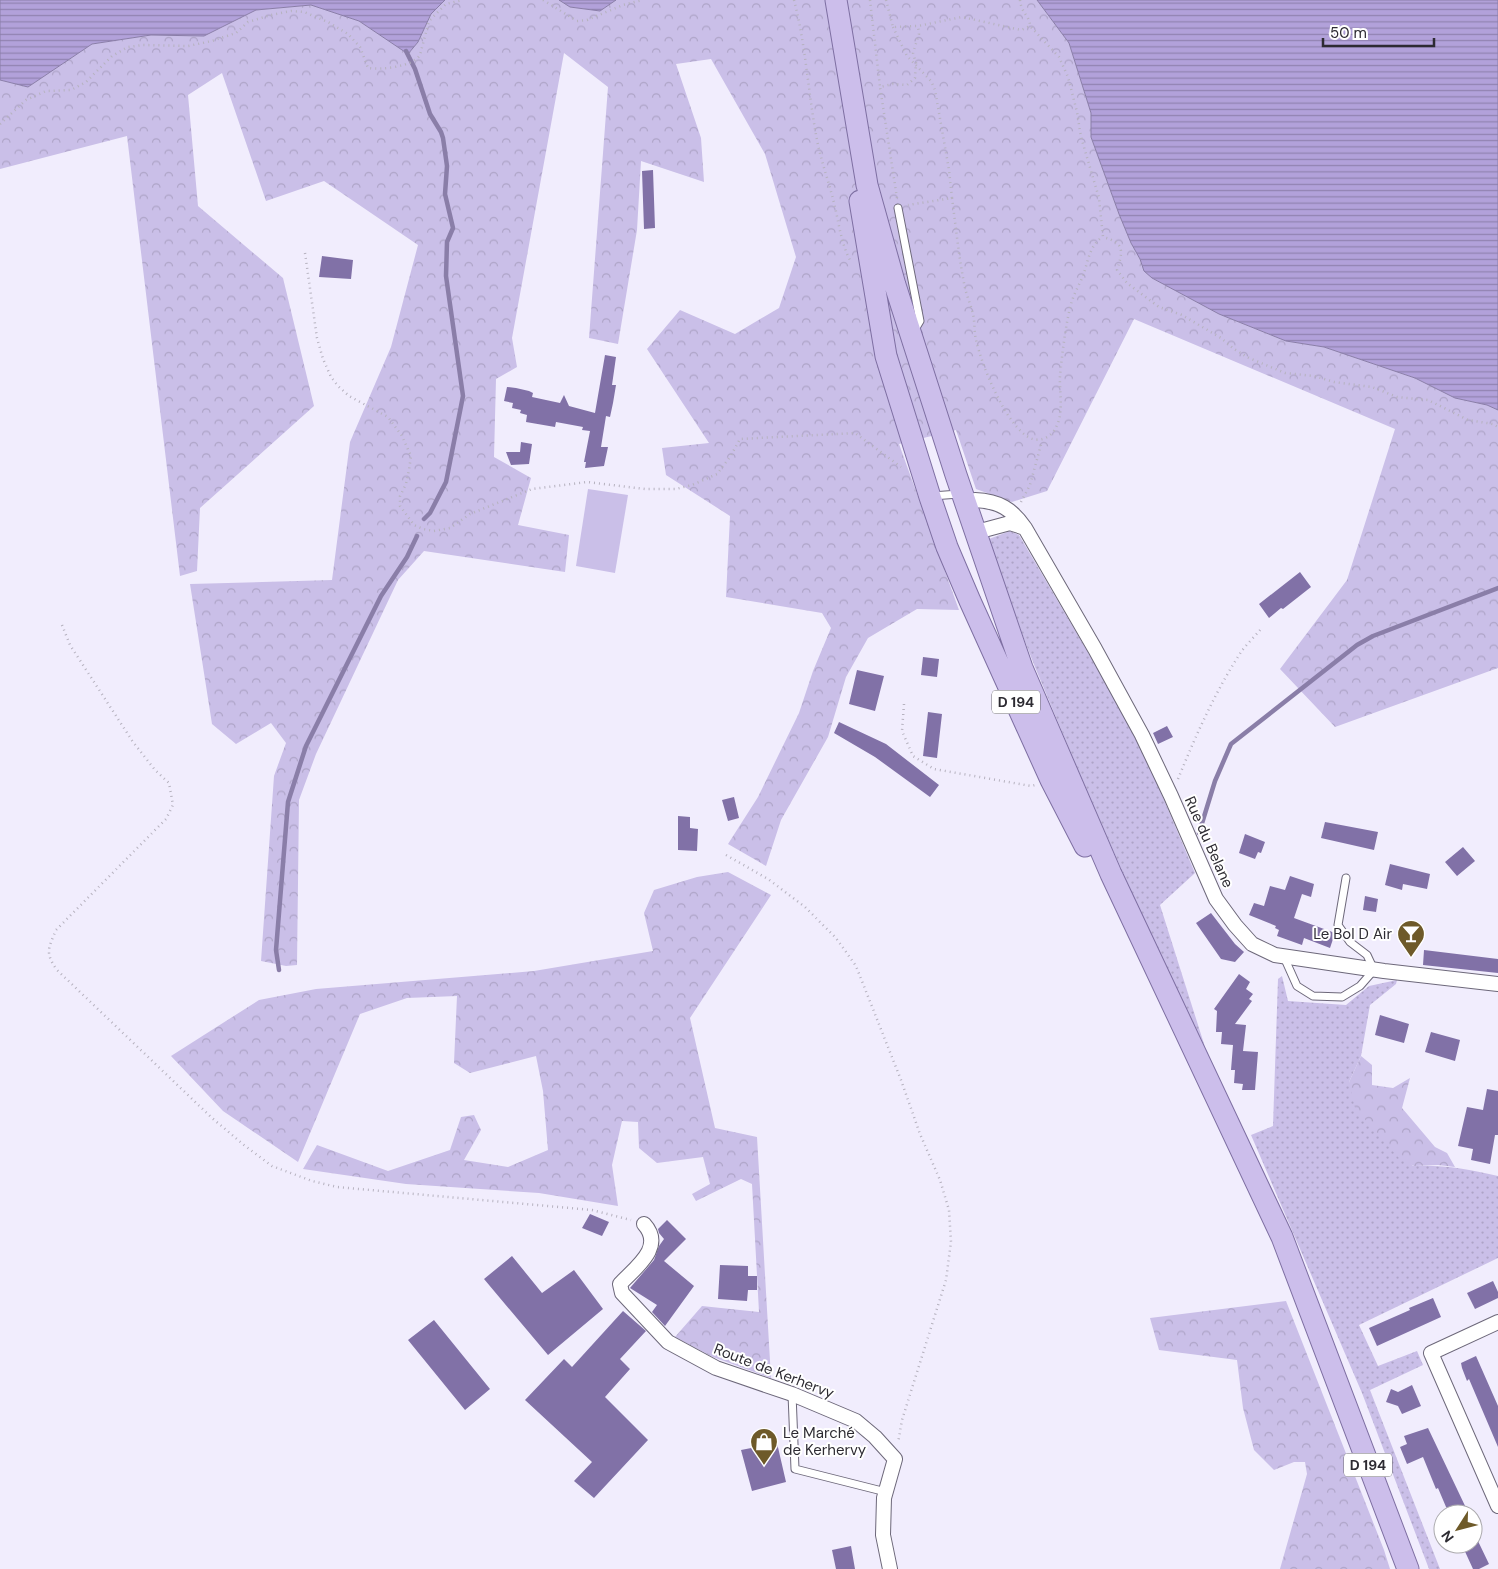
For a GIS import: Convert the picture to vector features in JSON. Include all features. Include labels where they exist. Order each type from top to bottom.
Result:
[{"type":"main road","name":"D 194","points":[[836,0],[867,185],[911,336],[968,497],[1022,668],[1111,874],[1282,1237],[1408,1569]]},
{"type":"main road","name":"D 194","points":[[836,0],[846,120],[886,356],[930,497],[948,547],[970,601],[1051,780],[1150,976],[1246,1176],[1329,1360]]},
{"type":"street","name":"Rue du Belane","points":[[968,497],[991,502],[1010,510],[1025,528],[1133,718],[1172,796],[1216,899],[1252,944],[1275,955],[1284,957],[1374,970],[1498,984]]},
{"type":"street","points":[[984,530],[1010,523],[1025,528]]},
{"type":"street","name":"Route de Kerhervy","points":[[644,1224],[651,1231],[652,1241],[648,1254],[620,1284],[622,1293],[668,1342],[716,1368],[792,1394],[856,1421],[896,1459]]},
{"type":"street","points":[[1498,1322],[1431,1353],[1494,1488],[1498,1506]]},
{"type":"street","points":[[890,1569],[883,1535],[886,1492],[896,1459]]},
{"type":"lane","points":[[898,208],[920,321],[911,336]]},
{"type":"lane","points":[[930,497],[968,497]]},
{"type":"lane","points":[[1284,957],[1298,986],[1313,996],[1342,997],[1360,986],[1374,970],[1367,956],[1350,942],[1338,925],[1346,878]]},
{"type":"lane","points":[[792,1394],[795,1469],[886,1492]]},
{"type":"path","points":[[0,124],[26,100],[46,91],[70,90],[86,82],[112,56],[128,48],[143,45],[188,46],[212,41],[236,32],[248,22],[271,14],[304,12],[328,22],[348,34],[360,48],[368,68],[401,66],[418,59],[429,21],[446,2],[462,0]]},
{"type":"path","points":[[543,0],[577,21],[587,20],[642,0]]},
{"type":"path","points":[[794,0],[802,32],[809,96],[817,143],[834,202],[844,250],[853,265]]},
{"type":"path","points":[[870,0],[880,87],[898,208],[917,202],[952,198]]},
{"type":"path","points":[[886,0],[893,27],[903,49],[907,56],[931,80],[935,90],[949,170],[965,289],[973,314],[976,340],[1000,402],[1013,424],[1024,435],[1034,440],[1042,440],[1051,434],[1057,424],[1061,412],[1060,377],[1072,301],[1093,246],[1097,240],[1103,237],[1113,240],[1120,247],[1122,255],[1117,270],[1127,283],[1159,307],[1182,314],[1249,358],[1285,373],[1314,376],[1334,382],[1372,387],[1397,397],[1428,400],[1468,420],[1494,424],[1498,427]]},
{"type":"path","points":[[1020,0],[1021,9],[1030,22],[1030,26],[1059,57],[1068,77],[1077,112],[1080,137],[1099,198],[1103,237]]},
{"type":"path","points":[[893,27],[918,26],[962,17],[1021,30],[1030,26]]},
{"type":"path","points":[[880,87],[893,84],[907,85],[915,78],[916,63],[913,53],[919,34],[918,26]]},
{"type":"path","points":[[305,253],[323,359],[338,386],[349,396],[388,418],[402,436],[411,456],[406,484],[400,496],[400,506],[414,525],[423,529],[450,528],[470,514],[532,488],[587,482],[645,489],[676,489],[692,485],[716,474],[730,457],[740,439],[855,433],[904,468]]},
{"type":"path","points":[[1015,514],[1030,485],[1042,440]]},
{"type":"path","points":[[62,625],[70,645],[133,742],[155,770],[169,783],[173,805],[166,819],[56,930],[50,944],[48,958],[57,970],[212,1118],[272,1166],[312,1181],[337,1187],[592,1210],[644,1224]]},
{"type":"path","points":[[1172,796],[1194,739],[1220,687],[1242,651],[1261,628]]},
{"type":"path","points":[[904,704],[902,731],[913,756],[934,769],[1031,786],[1051,780]]},
{"type":"path","points":[[726,855],[768,879],[805,907],[836,938],[856,966],[902,1080],[920,1134],[940,1180],[949,1210],[951,1242],[946,1280],[902,1420],[896,1459]]},
{"type":"green space","points":[[445,0],[559,0],[570,7],[600,11],[616,0],[1037,0],[1069,43],[1091,113],[1091,137],[1131,243],[1145,271],[1152,278],[1219,314],[1286,341],[1324,347],[1415,378],[1455,398],[1487,405],[1498,410],[1498,668],[1335,727],[1280,669],[1347,580],[1395,429],[1134,319],[1047,491],[1012,502],[976,489],[956,430],[899,444],[959,610],[917,609],[868,638],[846,677],[828,737],[781,820],[766,866],[728,844],[758,797],[799,713],[813,671],[831,628],[822,613],[726,597],[730,516],[666,475],[662,448],[709,443],[647,349],[680,310],[735,334],[779,308],[796,257],[765,154],[711,59],[676,64],[701,138],[704,182],[641,161],[637,230],[618,344],[589,338],[608,87],[564,53],[512,338],[517,367],[496,379],[494,457],[531,478],[518,525],[569,535],[565,572],[424,551],[398,580],[316,754],[299,800],[297,965],[286,966],[261,961],[274,776],[286,743],[271,723],[236,744],[212,724],[190,584],[332,580],[350,442],[391,347],[418,245],[324,181],[266,201],[222,73],[188,95],[198,206],[283,278],[314,406],[200,508],[197,571],[180,576],[127,136],[0,169],[0,80],[28,87],[92,44],[151,35],[204,36],[256,10],[312,5],[359,21],[408,54],[418,42],[431,14]]},
{"type":"green space","points":[[588,489],[628,495],[615,573],[576,566]]},
{"type":"green space","points":[[1010,531],[1019,535],[1137,736],[1195,873],[1160,905],[1205,1047],[1117,858],[1029,651],[989,539]]},
{"type":"green space","points":[[728,872],[771,895],[690,1018],[715,1128],[757,1137],[771,1378],[713,1357],[675,1337],[702,1306],[759,1312],[752,1184],[741,1179],[696,1201],[692,1194],[710,1184],[703,1157],[657,1163],[639,1148],[638,1122],[622,1121],[612,1165],[618,1206],[539,1193],[406,1184],[303,1169],[317,1145],[388,1171],[450,1150],[461,1117],[474,1115],[481,1130],[464,1160],[508,1167],[548,1150],[543,1091],[536,1056],[470,1073],[454,1063],[457,996],[407,998],[360,1014],[298,1162],[223,1111],[171,1056],[259,1000],[316,989],[534,971],[653,951],[644,913],[654,890],[697,877]]},
{"type":"green space","points":[[1282,976],[1288,1001],[1346,1005],[1369,986],[1397,980],[1396,984],[1370,1005],[1361,1056],[1349,1082],[1413,1166],[1456,1168],[1498,1176],[1498,1258],[1359,1325],[1378,1366],[1417,1351],[1423,1365],[1370,1390],[1440,1569],[1429,1569],[1362,1393],[1251,1135],[1273,1126],[1278,979]]},
{"type":"green space","points":[[1361,1056],[1372,1065],[1372,1085],[1393,1088],[1410,1078],[1402,1108],[1435,1147],[1447,1153],[1455,1167],[1438,1165],[1414,1166],[1399,1158],[1355,1108],[1349,1082]]},
{"type":"green space","points":[[1286,1301],[1390,1569],[1280,1569],[1307,1474],[1305,1462],[1294,1462],[1274,1470],[1254,1450],[1243,1408],[1237,1360],[1159,1350],[1150,1318]]},
{"type":"shaded area","points":[[0,0],[445,0],[431,14],[418,42],[408,54],[359,21],[311,5],[256,10],[204,36],[151,35],[92,44],[28,87],[0,80]]},
{"type":"shaded area","points":[[559,0],[616,0],[600,11],[570,7]]},
{"type":"shaded area","points":[[1037,0],[1498,0],[1498,410],[1487,405],[1455,398],[1415,378],[1324,347],[1286,341],[1219,314],[1152,278],[1144,271],[1119,214],[1091,137],[1091,113],[1069,43]]},
{"type":"building","points":[[653,170],[655,228],[644,229],[642,171]]},
{"type":"building","points":[[322,256],[353,260],[351,279],[319,277]]},
{"type":"building","points":[[605,355],[616,357],[612,385],[616,385],[610,417],[606,416],[601,447],[608,447],[604,466],[585,468],[586,462],[584,462],[590,431],[582,430],[583,427],[556,422],[555,427],[526,422],[527,415],[520,413],[521,410],[512,408],[513,403],[504,401],[507,387],[516,388],[533,393],[532,397],[560,403],[564,395],[569,406],[595,413]]},
{"type":"building","points":[[521,442],[532,444],[529,464],[511,465],[506,452],[520,452]]},
{"type":"building","points":[[1300,572],[1311,587],[1269,618],[1259,604]]},
{"type":"building","points":[[923,657],[939,659],[937,677],[921,675]]},
{"type":"building","points":[[857,670],[884,676],[875,711],[849,704]]},
{"type":"building","points":[[928,712],[942,714],[937,758],[923,756]]},
{"type":"building","points":[[839,722],[886,744],[939,785],[930,797],[875,757],[834,733]]},
{"type":"building","points":[[1167,726],[1173,737],[1158,744],[1153,733]]},
{"type":"building","points":[[734,797],[739,818],[728,821],[722,800]]},
{"type":"building","points":[[678,816],[690,817],[690,828],[698,829],[697,851],[678,850]]},
{"type":"building","points":[[1325,822],[1378,832],[1374,850],[1321,838]]},
{"type":"building","points":[[1245,834],[1265,842],[1261,853],[1258,852],[1255,859],[1239,853]]},
{"type":"building","points":[[1463,847],[1475,861],[1457,876],[1445,862]]},
{"type":"building","points":[[1390,864],[1430,874],[1427,889],[1403,884],[1402,890],[1385,885]]},
{"type":"building","points":[[1290,876],[1314,884],[1311,897],[1302,894],[1294,918],[1335,933],[1330,948],[1304,938],[1302,945],[1277,936],[1279,930],[1275,928],[1276,926],[1249,915],[1254,903],[1264,906],[1270,886],[1285,890]]},
{"type":"building","points":[[1365,896],[1378,899],[1376,912],[1363,910]]},
{"type":"building","points":[[1211,913],[1235,944],[1244,952],[1235,962],[1221,959],[1196,923]]},
{"type":"building","points":[[1424,950],[1498,959],[1498,973],[1423,965]]},
{"type":"building","points":[[1239,974],[1250,982],[1246,989],[1253,994],[1249,999],[1252,1001],[1235,1024],[1246,1025],[1243,1051],[1258,1052],[1255,1090],[1242,1090],[1243,1084],[1234,1083],[1235,1070],[1231,1070],[1233,1045],[1221,1044],[1222,1032],[1216,1032],[1217,1011],[1214,1009]]},
{"type":"building","points":[[1380,1015],[1409,1024],[1404,1043],[1375,1035]]},
{"type":"building","points":[[1431,1032],[1460,1040],[1455,1061],[1425,1052]]},
{"type":"building","points":[[1487,1089],[1498,1091],[1498,1135],[1495,1135],[1490,1164],[1471,1160],[1473,1149],[1458,1146],[1467,1107],[1483,1110]]},
{"type":"building","points":[[590,1214],[609,1222],[602,1236],[582,1228]]},
{"type":"building","points":[[667,1220],[686,1239],[664,1261],[694,1286],[665,1326],[652,1312],[657,1305],[630,1288],[654,1260],[659,1246],[664,1239],[658,1229]]},
{"type":"building","points":[[512,1256],[542,1293],[574,1270],[603,1309],[548,1355],[484,1279]]},
{"type":"building","points":[[720,1265],[748,1266],[748,1276],[757,1276],[757,1290],[748,1290],[747,1301],[718,1299]]},
{"type":"building","points":[[1493,1281],[1498,1292],[1498,1298],[1475,1309],[1467,1293]]},
{"type":"building","points":[[1433,1298],[1441,1317],[1377,1346],[1369,1328]]},
{"type":"building","points":[[623,1311],[646,1331],[620,1359],[630,1369],[605,1397],[648,1440],[594,1498],[574,1481],[592,1462],[525,1400],[564,1359],[572,1367]]},
{"type":"building","points":[[434,1320],[490,1389],[465,1410],[408,1340]]},
{"type":"building","points":[[1476,1356],[1498,1406],[1498,1447],[1469,1379],[1467,1381],[1462,1368],[1461,1363]]},
{"type":"building","points":[[1412,1385],[1421,1406],[1402,1414],[1398,1406],[1386,1402],[1391,1389],[1398,1392]]},
{"type":"building","points":[[1428,1428],[1464,1504],[1445,1504],[1438,1488],[1436,1489],[1423,1457],[1407,1464],[1400,1447],[1407,1444],[1404,1436]]},
{"type":"building","name":"Le Marché de Kerhervy","points":[[777,1443],[786,1482],[752,1491],[741,1450]]},
{"type":"building","points":[[851,1546],[855,1569],[836,1569],[832,1550]]},
{"type":"building","points":[[1483,1552],[1489,1564],[1479,1569],[1473,1569],[1466,1554],[1483,1554]]},
{"type":"waterway","points":[[406,51],[415,69],[430,114],[443,138],[447,166],[445,194],[453,228],[447,242],[446,276],[463,396],[446,482],[430,513],[424,519]]},
{"type":"waterway","points":[[279,970],[276,950],[288,802],[306,746],[381,596],[407,557],[417,536]]},
{"type":"waterway","points":[[1199,833],[1215,781],[1231,744],[1357,645],[1373,636],[1498,588]]},
{"type":"place","name":"Le Bol D Air","points":[[1411,958]]},
{"type":"place","name":"Le Marché de Kerhervy","points":[[764,1466]]}]
